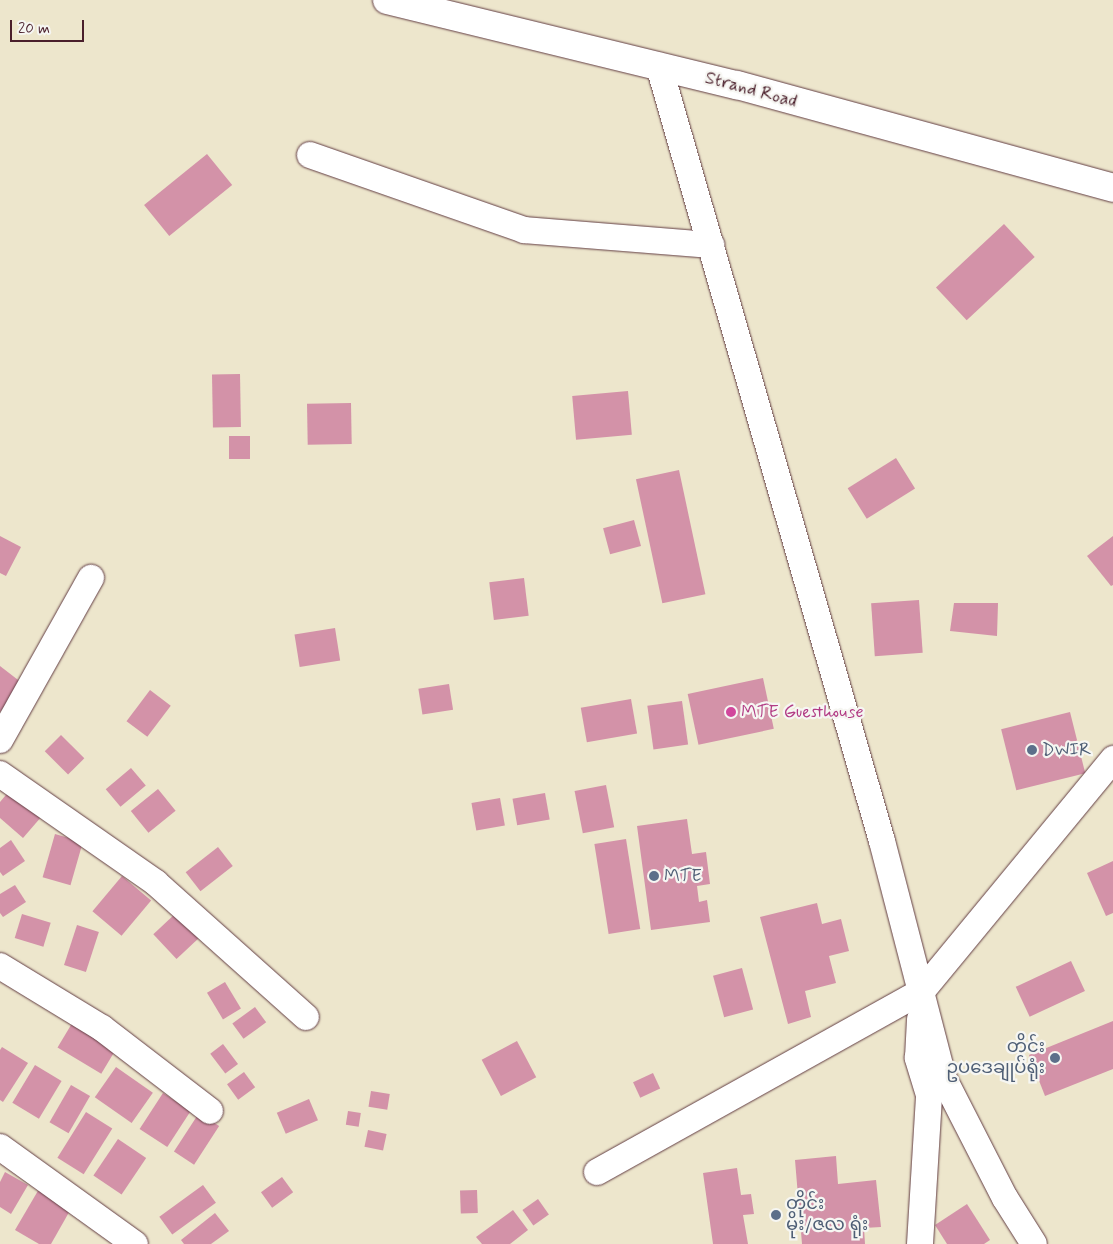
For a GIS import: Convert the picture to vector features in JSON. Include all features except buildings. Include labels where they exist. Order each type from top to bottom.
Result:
[{"type":"street","name":"Strand Road","points":[[387,0],[737,85],[1113,188]]},
{"type":"street","points":[[658,66],[882,841],[943,1076],[1004,1198],[1034,1244]]},
{"type":"street","points":[[310,155],[524,230],[711,245]]},
{"type":"street","points":[[0,740],[92,578]]},
{"type":"street","points":[[597,1172],[922,991],[1113,758]]},
{"type":"street","points":[[0,774],[156,883],[306,1017]]},
{"type":"street","points":[[0,966],[102,1028],[210,1111]]},
{"type":"street","points":[[920,1244],[929,1095],[918,1058],[922,991]]},
{"type":"street","points":[[0,1147],[135,1244]]},
{"type":"place","name":"MTE Guesthouse","points":[[731,712]]},
{"type":"place","name":"DWIR","points":[[1032,750]]},
{"type":"place","name":"MTE","points":[[654,876]]},
{"type":"place","name":"တိုင်း ဥပဒေချုပ်ရုံး","points":[[1055,1058]]},
{"type":"place","name":"တိုင်း မိုး/ဇလ ရုံး","points":[[776,1215]]}]
